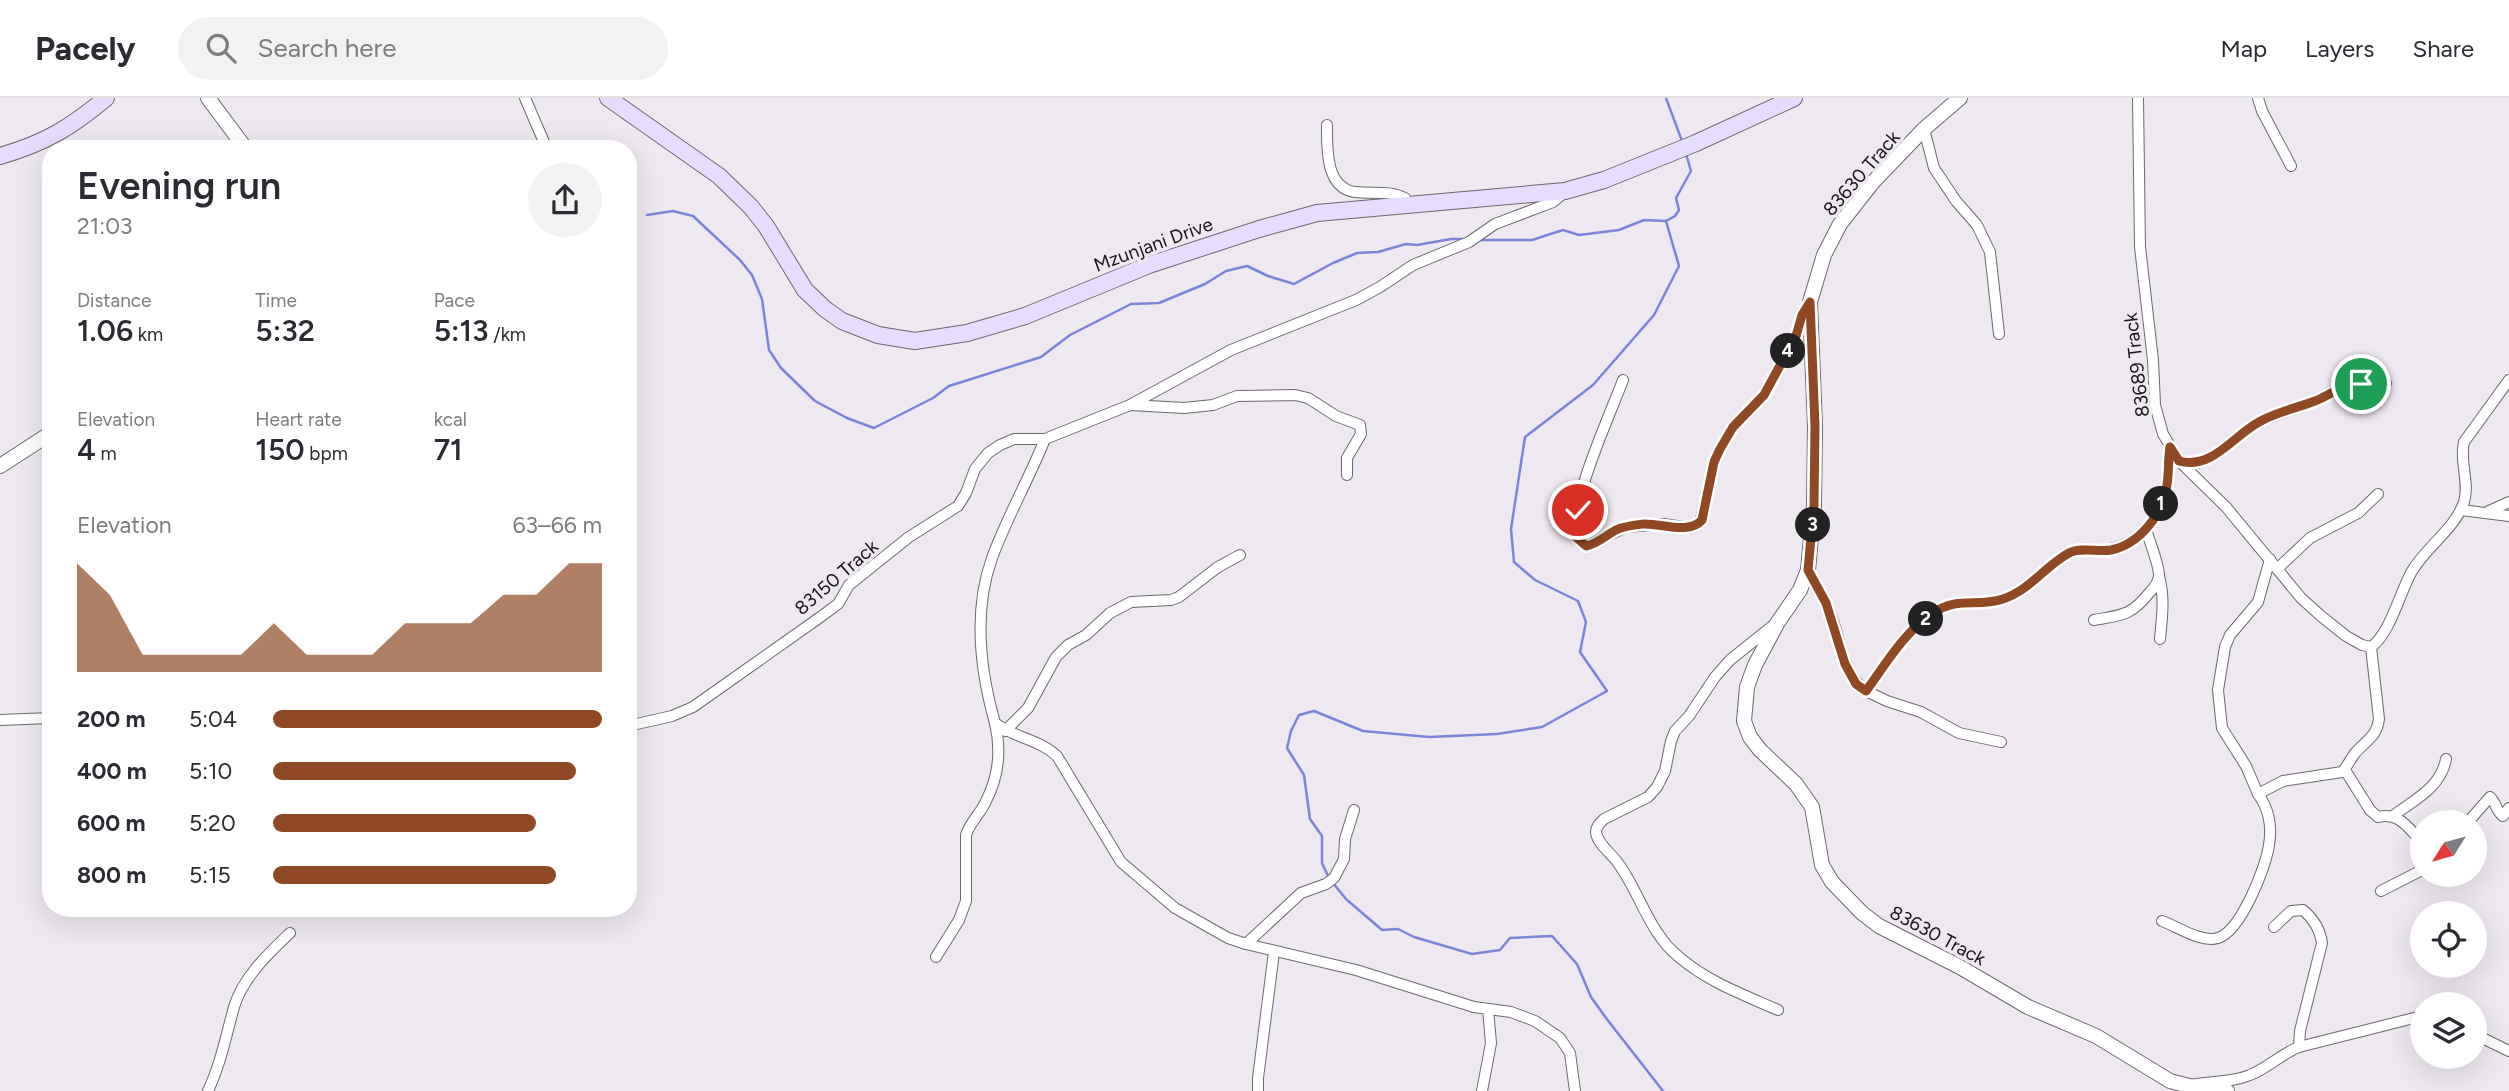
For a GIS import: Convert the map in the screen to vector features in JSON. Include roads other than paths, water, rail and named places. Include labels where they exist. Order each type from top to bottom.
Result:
[{"type":"main road","points":[[48,140],[106,98]]},
{"type":"main road","name":"Mzunjani Drive","points":[[608,98],[719,176],[751,207],[766,226],[805,290],[825,309],[842,321],[878,335],[915,341],[967,333],[1025,316],[1149,265],[1317,213],[1565,191],[1604,180],[1696,143],[1794,98]]},
{"type":"main road","points":[[0,156],[42,142]]},
{"type":"street","points":[[208,98],[239,140]]},
{"type":"street","points":[[525,98],[543,140]]},
{"type":"street","name":"83630 Track","points":[[1960,98],[1924,129],[1873,182],[1840,224],[1824,255],[1810,302],[1815,426],[1814,505],[1808,570],[1755,665],[1747,687],[1744,721],[1750,737],[1760,750],[1796,784],[1812,807],[1822,865],[1832,882],[1862,913],[1898,937],[1960,967],[2028,1007],[2096,1036],[2170,1081],[2183,1086],[2227,1091]]},
{"type":"street","name":"83689 Track","points":[[2138,98],[2140,247],[2153,359],[2154,405],[2170,447],[2179,461],[2226,507],[2320,616],[2346,636],[2371,647]]},
{"type":"street","points":[[2258,98],[2291,166]]},
{"type":"street","points":[[1326,125],[1328,164],[1343,187],[1355,192],[1394,193],[1405,198],[1408,205]]},
{"type":"street","points":[[1924,129],[1934,168],[1956,201],[1977,225],[1990,252],[1999,334]]},
{"type":"street","name":"83150 Track","points":[[637,724],[672,716],[693,707],[820,618],[838,604],[849,585],[909,537],[958,506],[975,469],[988,453],[1000,444],[1014,439],[1045,439],[1130,405],[1231,350],[1356,300],[1413,265],[1473,239],[1495,224],[1553,202],[1565,191]]},
{"type":"street","points":[[1623,380],[1590,468],[1575,523],[1576,537],[1586,546],[1633,525],[1664,524],[1689,528],[1700,523],[1714,462],[1723,443],[1733,427],[1764,395],[1796,336],[1802,315],[1810,302]]},
{"type":"street","points":[[2258,794],[2283,781],[2345,770],[2356,752],[2373,737],[2378,727],[2371,647],[2383,634],[2417,563],[2461,510],[2467,487],[2462,451],[2464,442],[2509,380]]},
{"type":"street","points":[[2179,461],[2198,463],[2258,422],[2317,400],[2337,389],[2351,384],[2386,383]]},
{"type":"street","points":[[1130,405],[1184,408],[1213,405],[1237,396],[1269,394],[1308,398],[1336,416],[1360,425],[1361,434],[1347,458],[1347,475]]},
{"type":"street","points":[[0,466],[42,439]]},
{"type":"street","points":[[936,957],[966,901],[966,835],[986,801],[999,759],[995,723],[983,680],[981,648],[984,589],[999,542],[1045,439]]},
{"type":"street","points":[[1866,691],[1904,640],[1937,611],[1960,601],[1987,603],[2004,598],[2022,590],[2072,551],[2103,551],[2121,547],[2146,529],[2154,521],[2167,485],[2170,447]]},
{"type":"street","points":[[2277,569],[2310,538],[2358,513],[2378,494]]},
{"type":"street","points":[[2488,512],[2509,502]]},
{"type":"street","points":[[2461,510],[2509,516]]},
{"type":"street","points":[[2146,529],[2164,592],[2160,639]]},
{"type":"street","points":[[1005,731],[1028,708],[1056,657],[1110,613],[1131,602],[1171,600],[1179,597],[1198,585],[1217,567],[1240,555]]},
{"type":"street","points":[[2162,921],[2196,935],[2214,939],[2225,935],[2247,905],[2269,849],[2269,816],[2246,766],[2222,728],[2218,690],[2225,647],[2230,635],[2258,602],[2270,559]]},
{"type":"street","points":[[1808,570],[1830,614],[1845,664],[1856,684],[1887,701],[1921,712],[1959,733],[2001,742]]},
{"type":"street","points":[[2094,620],[2119,618],[2134,610],[2155,586],[2159,576]]},
{"type":"street","points":[[1777,622],[1742,649],[1715,677],[1689,716],[1675,731],[1665,771],[1657,787],[1647,797],[1598,824],[1596,831],[1598,838],[1619,863],[1656,930],[1673,952],[1719,984],[1778,1010]]},
{"type":"street","points":[[0,720],[42,718]]},
{"type":"street","points":[[995,723],[1005,731],[1042,745],[1057,756],[1112,849],[1133,873],[1175,908],[1218,933],[1246,944],[1356,970],[1535,1021],[1560,1038],[1570,1053],[1575,1091]]},
{"type":"street","points":[[2345,770],[2370,810],[2378,817],[2395,816],[2435,784],[2444,772],[2446,758]]},
{"type":"street","points":[[2479,810],[2490,797],[2503,816],[2509,808]]},
{"type":"street","points":[[1246,944],[1301,893],[1330,881],[1344,859],[1345,839],[1354,810]]},
{"type":"street","points":[[2395,816],[2410,830]]},
{"type":"street","points":[[2381,891],[2410,876]]},
{"type":"street","points":[[2274,927],[2291,911],[2303,910],[2315,921],[2321,935],[2322,943],[2300,1031],[2299,1047]]},
{"type":"street","points":[[208,1091],[225,1048],[235,1005],[256,969],[290,933]]},
{"type":"street","points":[[1258,1091],[1275,952]]},
{"type":"street","points":[[1482,1091],[1492,1043],[1488,1009]]},
{"type":"street","points":[[2183,1086],[2248,1076],[2299,1047],[2410,1020]]},
{"type":"street","points":[[2487,1040],[2509,1051]]},
{"type":"waterway","points":[[1666,98],[1682,141]]},
{"type":"waterway","points":[[1479,240],[1532,240],[1563,230],[1579,235],[1619,230],[1644,220],[1666,221],[1679,210],[1676,198],[1691,171],[1686,154]]},
{"type":"waterway","points":[[647,215],[673,211],[693,216],[740,260],[752,275],[762,299],[769,350],[781,368],[815,401],[847,418],[874,428],[933,398],[949,386],[1041,357],[1070,335],[1131,304],[1159,303],[1205,284],[1226,271],[1247,266],[1294,284],[1357,253],[1378,252],[1406,244],[1465,239]]},
{"type":"waterway","points":[[1329,878],[1322,863],[1322,836],[1310,819],[1304,775],[1287,748],[1299,715],[1314,711],[1363,731],[1429,737],[1497,734],[1542,727],[1607,691],[1580,652],[1586,622],[1578,601],[1535,580],[1514,562],[1511,529],[1525,437],[1593,385],[1654,315],[1679,266],[1666,221]]},
{"type":"waterway","points":[[1333,883],[1346,899],[1382,930],[1398,929],[1414,937],[1472,954],[1500,950],[1510,938],[1552,936],[1577,964],[1591,997],[1663,1091]]}]
